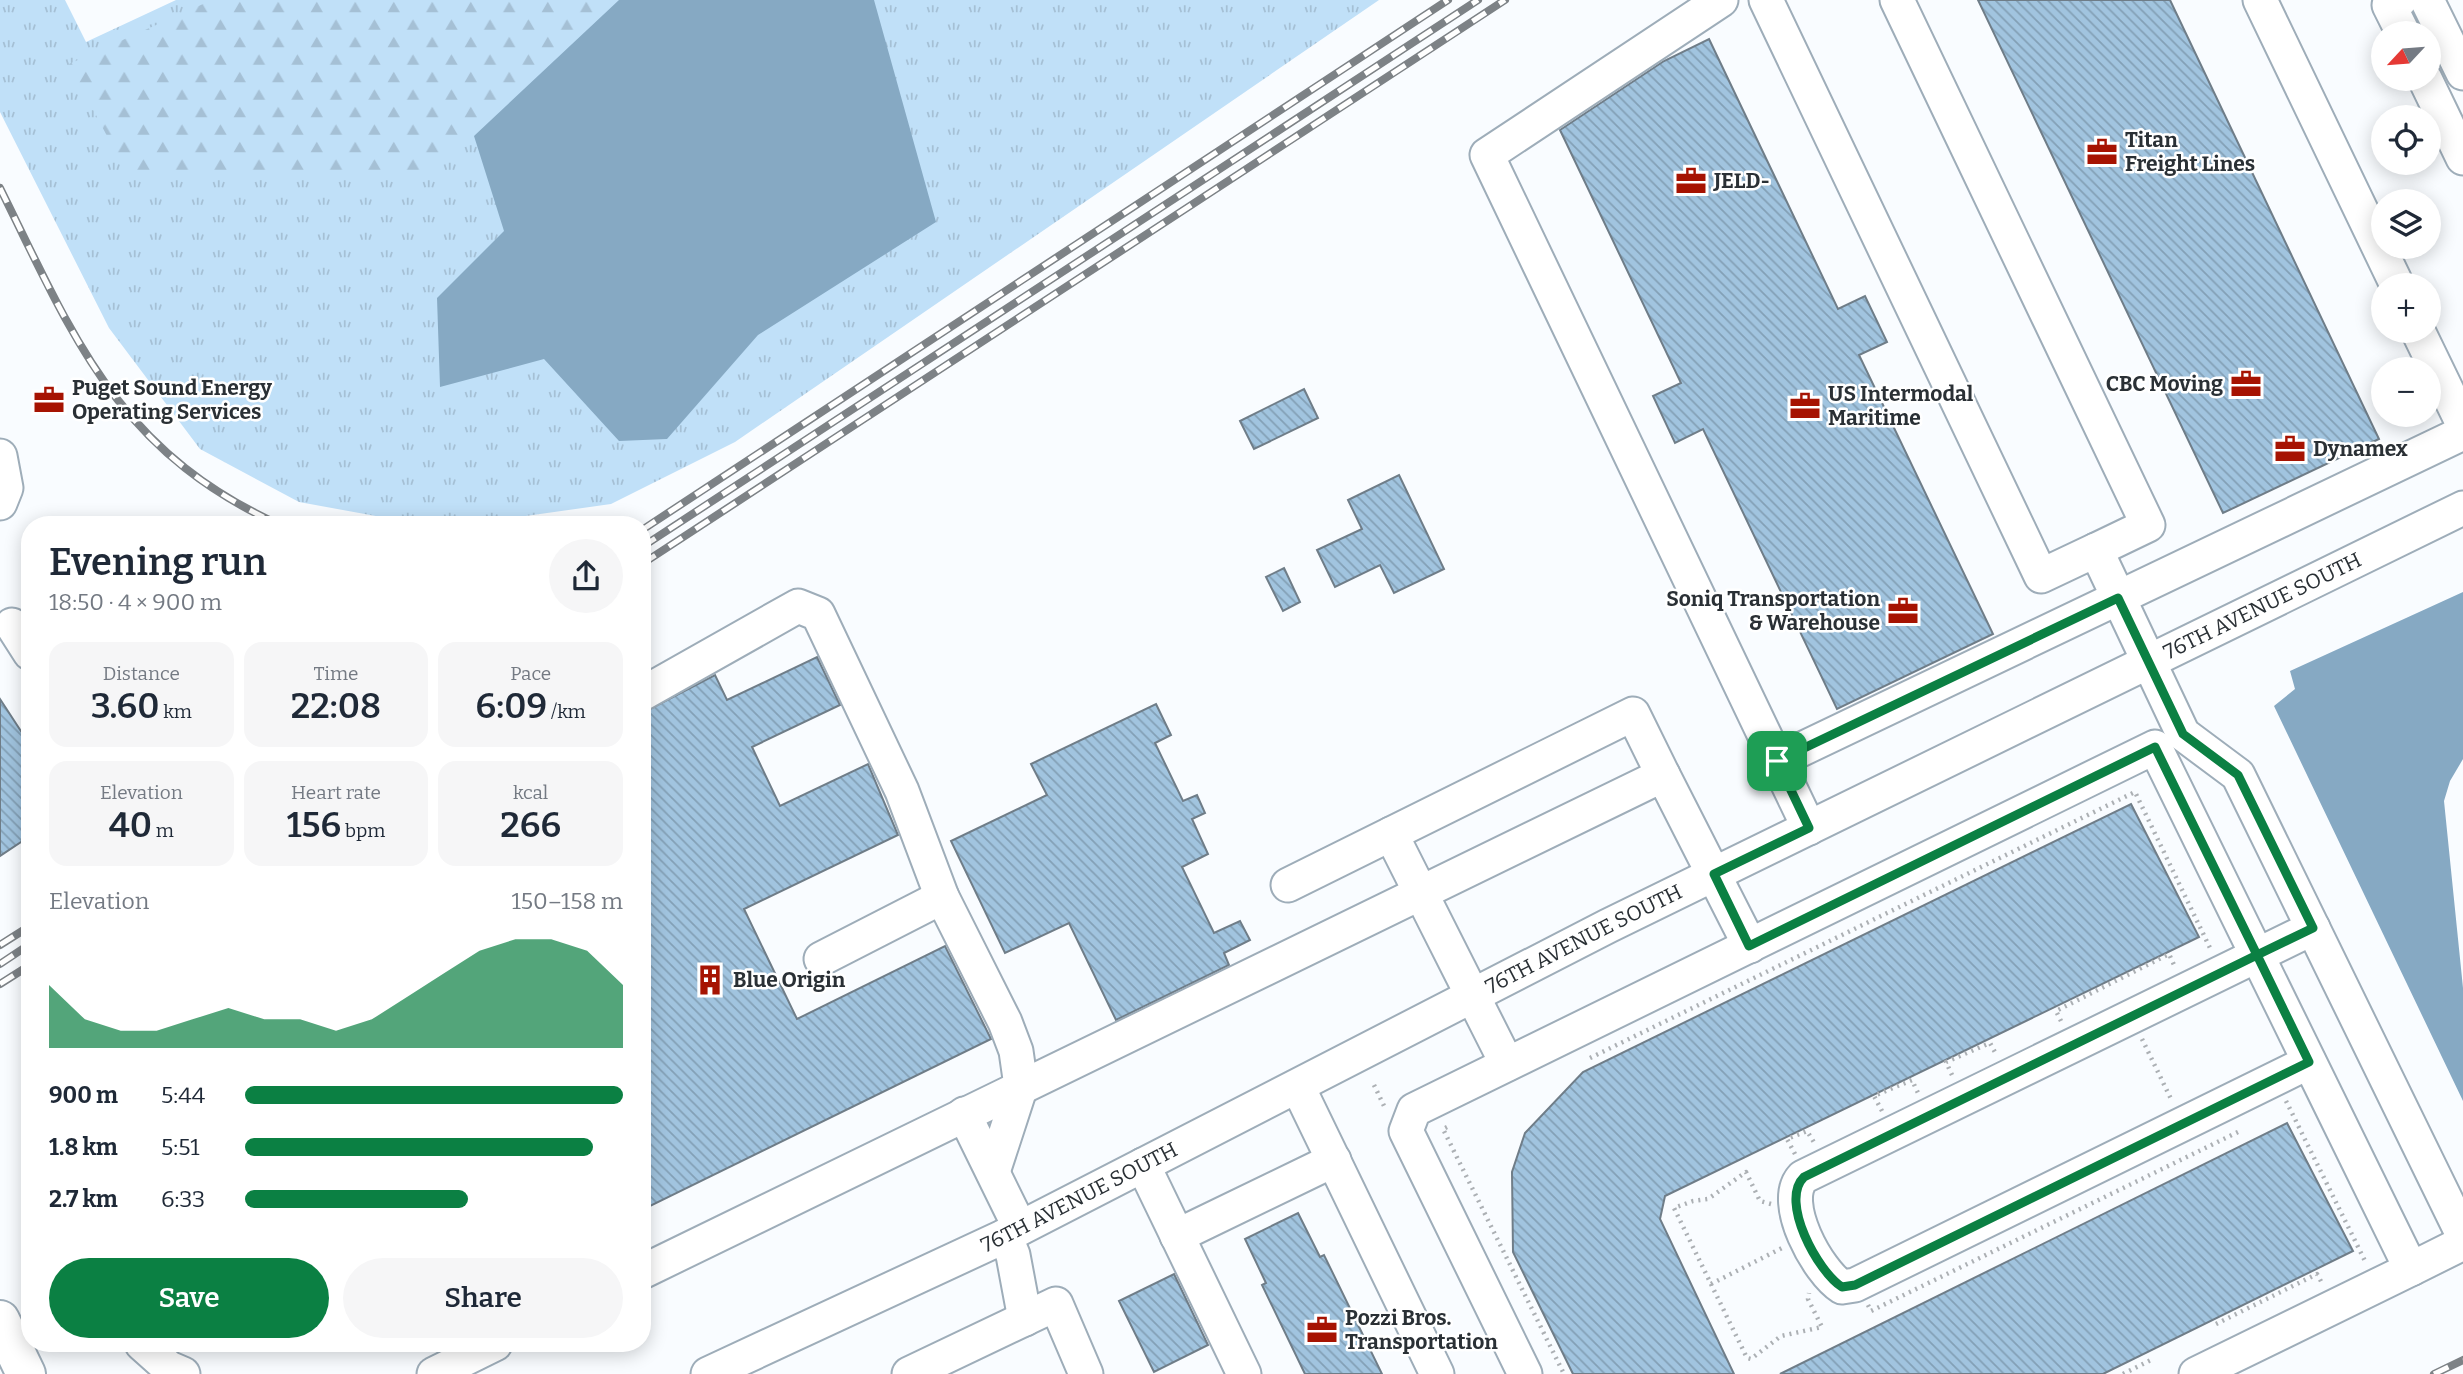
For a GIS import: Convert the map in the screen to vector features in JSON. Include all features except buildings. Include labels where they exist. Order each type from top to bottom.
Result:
[{"type":"main road","points":[[0,1320],[26,1374]]},
{"type":"street","points":[[1721,0],[1487,155],[1809,828]]},
{"type":"street","points":[[1766,0],[2041,576],[2148,525],[1897,0]]},
{"type":"street","points":[[2260,0],[2390,273]]},
{"type":"street","points":[[2397,21],[2389,5],[2400,0]]},
{"type":"street","points":[[2427,0],[2463,74]]},
{"type":"street","points":[[2431,91],[2463,158]]},
{"type":"street","points":[[2424,343],[2463,424]]},
{"type":"street","points":[[1777,761],[2463,433]]},
{"type":"street","points":[[0,456],[5,488],[0,503]]},
{"type":"street","name":"76TH AVENUE SOUTH","points":[[708,1374],[1013,1232],[1714,874],[2463,508]]},
{"type":"street","points":[[2095,550],[2183,734],[2238,775],[2463,1235]]},
{"type":"street","points":[[651,689],[798,606],[818,614],[902,791],[942,897],[1005,1023],[1016,1051],[1021,1086],[993,1172]]},
{"type":"street","points":[[1288,885],[1633,714],[1749,946]]},
{"type":"street","points":[[1525,1374],[1406,1131],[1414,1110],[2155,747],[2411,1269]]},
{"type":"street","points":[[651,1268],[1662,775]]},
{"type":"street","points":[[1391,834],[1507,1064]]},
{"type":"street","points":[[821,959],[942,897]]},
{"type":"street","points":[[2309,1062],[2190,1138],[1855,1285],[1842,1287],[1826,1273],[1797,1217],[1795,1195],[1798,1183],[1804,1177],[2313,928]]},
{"type":"street","points":[[1298,1087],[1437,1374]]},
{"type":"street","points":[[964,1114],[993,1172],[1013,1232],[1013,1255],[1025,1319]]},
{"type":"street","points":[[1177,1236],[1334,1160]]},
{"type":"street","points":[[1143,1165],[1244,1374]]},
{"type":"street","points":[[2196,1374],[2463,1243]]},
{"type":"street","points":[[909,1374],[1056,1304],[1086,1374]]},
{"type":"street","points":[[151,1352],[169,1368],[183,1374]]},
{"type":"street","points":[[434,1374],[482,1354]]},
{"type":"path","points":[[2113,982],[2190,1138]]},
{"type":"path","points":[[1711,1284],[1790,1244]]},
{"type":"path","points":[[2123,1374],[2151,1360]]},
{"type":"green space","points":[[0,0],[65,0],[86,42],[176,0],[1379,0],[735,442],[611,504],[526,516],[376,516],[299,502],[200,449],[109,328],[0,112]]},
{"type":"green space","points":[[212,0],[619,0],[435,172],[125,170],[69,64]]},
{"type":"shaded area","points":[[619,0],[874,0],[936,222],[758,335],[667,439],[619,441],[544,359],[440,387],[437,298],[504,231],[474,136]]},
{"type":"shaded area","points":[[2463,592],[2463,759],[2450,781],[2444,801],[2463,988],[2463,1101],[2274,706],[2295,689],[2290,671]]},
{"type":"railway","points":[[651,524],[1448,0]]},
{"type":"railway","points":[[651,541],[1478,0]]},
{"type":"railway","points":[[651,558],[1505,0]]},
{"type":"railway","points":[[0,188],[78,341],[107,385],[139,425],[178,462],[224,495],[263,516]]},
{"type":"railway","points":[[0,945],[21,932]]},
{"type":"railway","points":[[0,964],[21,950]]},
{"type":"railway","points":[[0,984],[21,971]]},
{"type":"railway","points":[[2434,1374],[2463,1360]]},
{"type":"place","name":"Titan Freight Lines","points":[[2102,152]]},
{"type":"place","name":"JELD-","points":[[1691,181]]},
{"type":"place","name":"CBC Moving","points":[[2246,384]]},
{"type":"place","name":"Puget Sound Energy Operating Services","points":[[49,400]]},
{"type":"place","name":"US Intermodal Maritime","points":[[1805,406]]},
{"type":"place","name":"Dynamex","points":[[2290,449]]},
{"type":"place","name":"Soniq Transportation & Warehouse","points":[[1903,611]]},
{"type":"place","name":"Blue Origin","points":[[710,980]]},
{"type":"place","name":"Pozzi Bros. Transportation","points":[[1322,1330]]},
{"type":"route","points":[[1777,761],[1809,828],[1714,874],[1749,946],[2155,747],[2257,955],[1804,1177],[1798,1183],[1795,1195],[1797,1217],[1826,1273],[1842,1287],[1855,1285],[2309,1062],[2257,955],[2313,928],[2238,775],[2183,734],[2118,598],[1777,761]]}]
